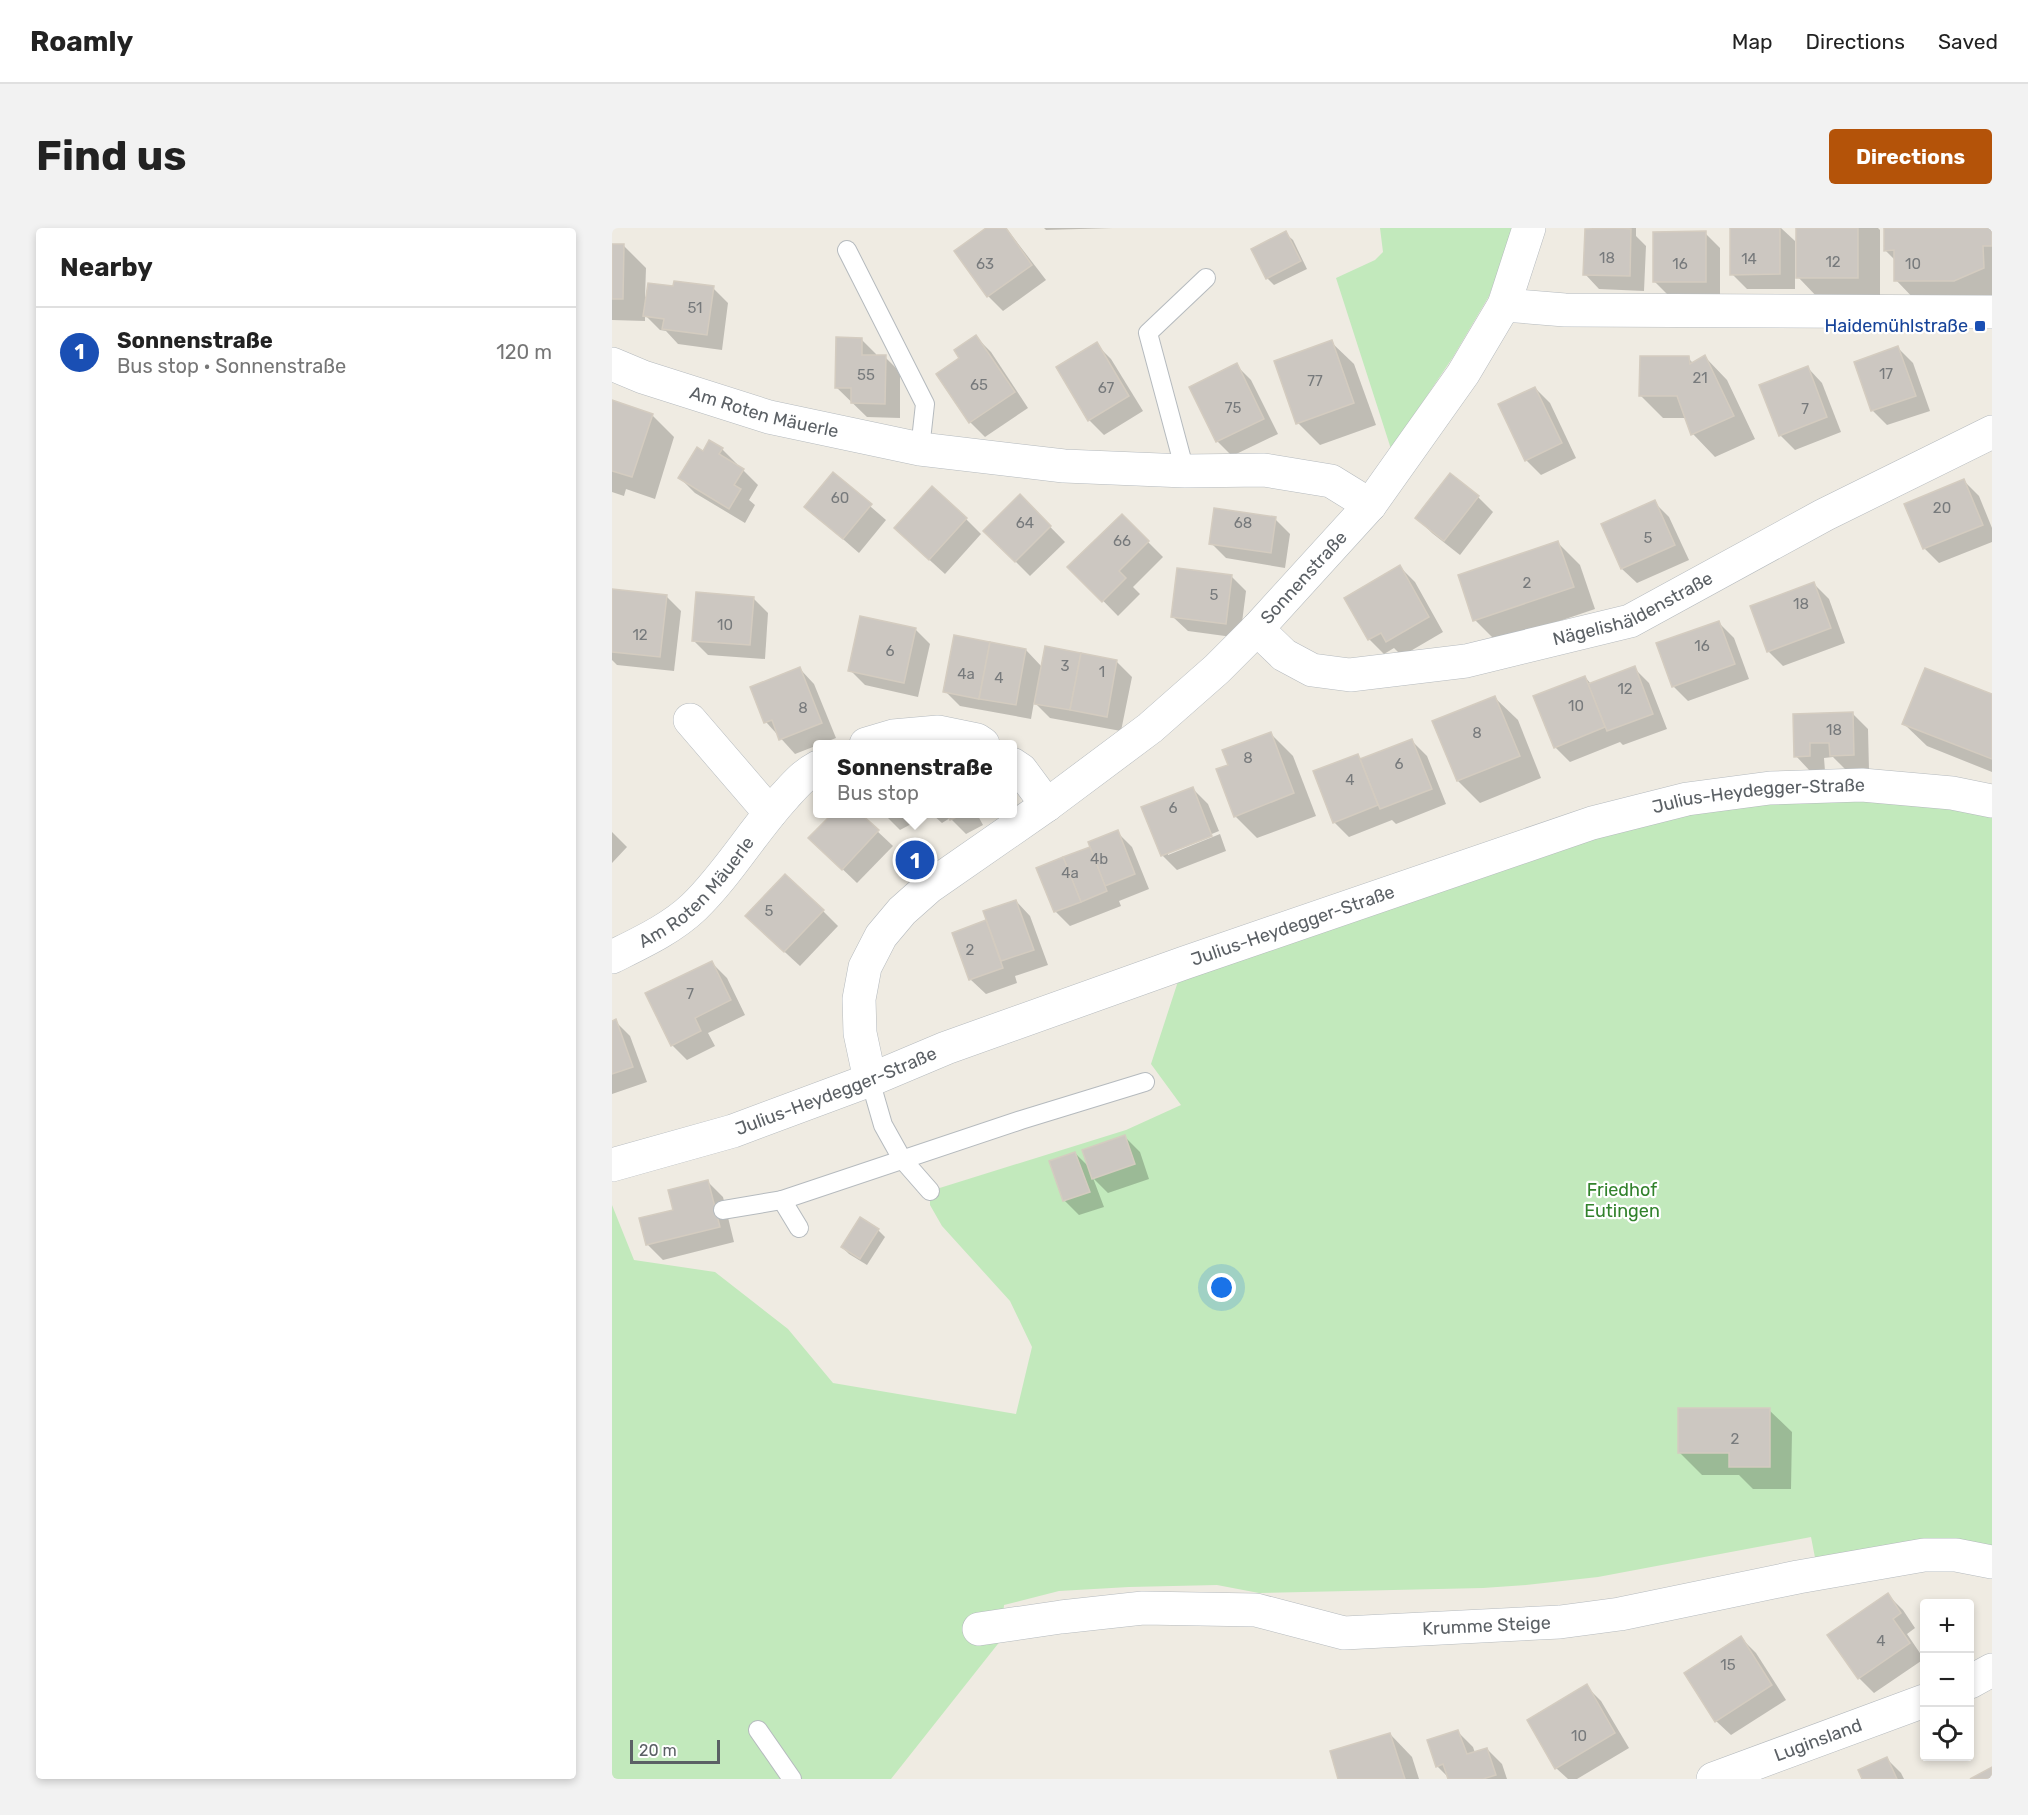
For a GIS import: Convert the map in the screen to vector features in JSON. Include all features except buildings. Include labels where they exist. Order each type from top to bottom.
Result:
[{"type":"street","name":"Sonnenstraße","points":[[870,1080],[860,1034],[859,999],[865,967],[880,936],[902,911],[929,887],[1047,805],[1150,728],[1217,669],[1257,629],[1370,505],[1463,374],[1504,305],[1529,228]]},
{"type":"street","points":[[1504,305],[1565,310],[1992,312]]},
{"type":"street","name":"Am Roten Mäuerle","points":[[612,364],[769,417],[920,449],[1064,466],[1185,471],[1264,470],[1331,481],[1370,505]]},
{"type":"street","name":"Nägelishäldenstraße","points":[[1257,629],[1284,655],[1312,670],[1350,675],[1466,661],[1630,621],[1824,515],[1992,432]]},
{"type":"street","points":[[690,720],[770,813]]},
{"type":"street","points":[[880,740],[893,736],[938,732],[977,740]]},
{"type":"street","points":[[1017,767],[1047,805]]},
{"type":"street","name":"Am Roten Mäuerle","points":[[612,957],[661,931],[693,908],[730,866],[770,813],[806,773],[813,770]]},
{"type":"street","name":"Julius-Heydegger-Straße","points":[[612,1165],[733,1131],[870,1080],[946,1048],[1152,974],[1592,822],[1687,799],[1770,788],[1862,785],[1952,793],[1992,801]]},
{"type":"street","name":"Krumme Steige","points":[[979,1629],[1143,1608],[1256,1610],[1344,1633],[1560,1622],[1620,1614],[1798,1577],[1924,1555],[1956,1555],[1992,1562]]},
{"type":"street","points":[[1974,1680],[1992,1671]]},
{"type":"street","name":"Luginsland","points":[[1713,1779],[1920,1702]]},
{"type":"lane","points":[[847,250],[925,404],[920,449]]},
{"type":"lane","points":[[1185,471],[1148,333],[1206,278]]},
{"type":"lane","points":[[870,1080],[883,1125],[902,1159],[930,1191]]},
{"type":"lane","points":[[723,1210],[782,1200],[1021,1120],[1145,1082]]},
{"type":"lane","points":[[782,1200],[799,1228]]},
{"type":"lane","points":[[758,1730],[792,1779]]},
{"type":"green space","points":[[1380,228],[1514,228],[1489,296],[1453,357],[1391,449],[1336,278],[1375,260],[1383,252]]},
{"type":"green space","name":"Friedhof Eutingen","points":[[1687,799],[1992,801],[1992,1562],[1818,1573],[1811,1537],[1598,1577],[1526,1585],[1259,1593],[1217,1585],[1059,1591],[1004,1605],[1001,1640],[891,1779],[612,1779],[612,1205],[634,1260],[715,1272],[788,1329],[833,1383],[1016,1414],[1032,1347],[1010,1301],[942,1226],[930,1205],[930,1191],[1126,1130],[1181,1105],[1151,1064],[1184,963]]},
{"type":"place","name":"Haidemühlstraße","points":[[1980,326]]},
{"type":"place","name":"Sonnenstraße","points":[[915,860]]}]
